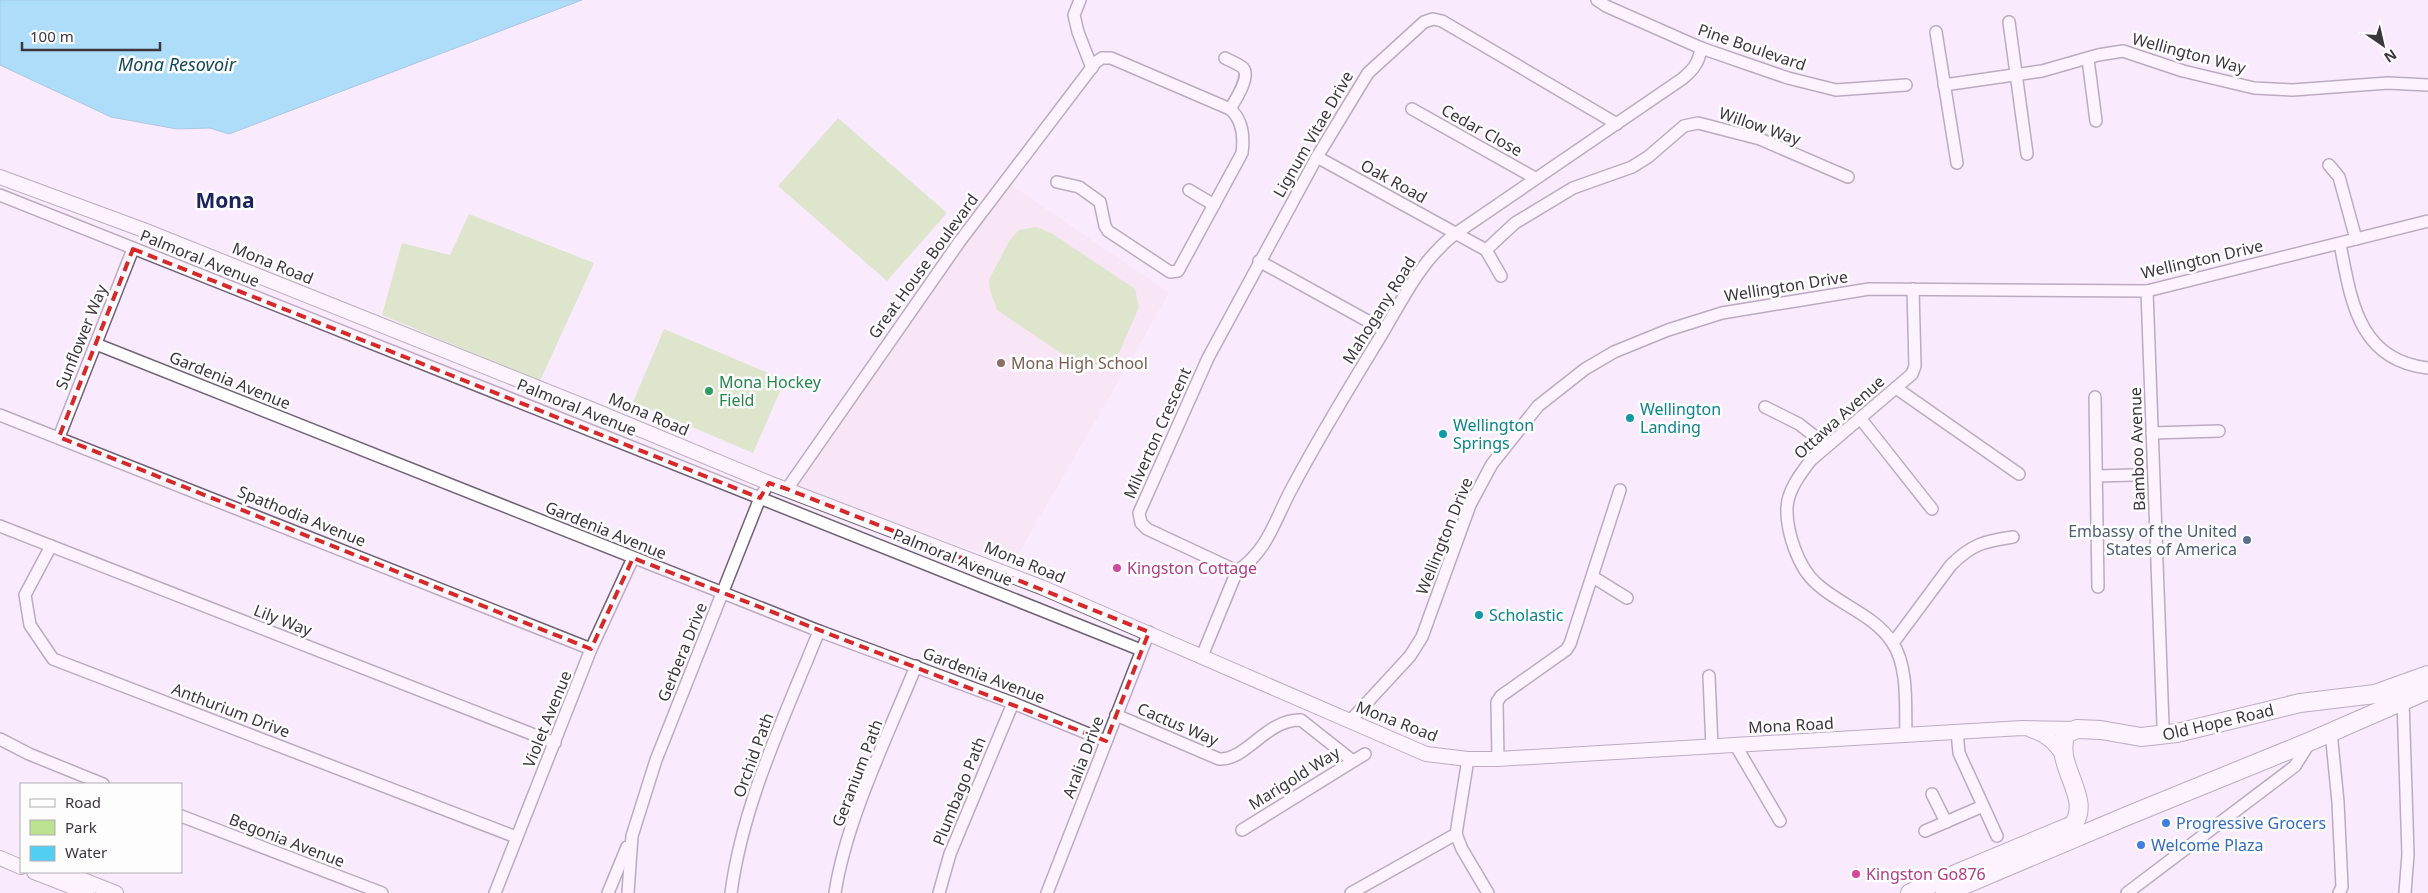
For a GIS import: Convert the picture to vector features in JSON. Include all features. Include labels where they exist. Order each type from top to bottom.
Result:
[{"type":"main road","name":"Old Hope Road","points":[[2077,729],[2101,730],[2141,737],[2158,736],[2238,720],[2300,703],[2376,694],[2428,675]]},
{"type":"main road","points":[[1945,893],[2311,741],[2428,690]]},
{"type":"main road","points":[[2314,702],[2331,717],[2331,732]]},
{"type":"main road","points":[[1910,893],[2073,825],[2078,818],[2079,802],[2064,757],[2063,743],[2066,734],[2077,729]]},
{"type":"main road","points":[[2079,802],[2091,816],[2105,819],[2127,816]]},
{"type":"street","points":[[1080,0],[1074,15],[1078,32],[1092,68]]},
{"type":"street","name":"Pine Boulevard","points":[[1597,0],[1606,6],[1702,48],[1788,78],[1836,90],[1906,85]]},
{"type":"street","name":"Lignum Vitae Drive","points":[[1259,261],[1317,157],[1368,73],[1424,22],[1433,19],[1442,21],[1617,124]]},
{"type":"street","points":[[2009,22],[2028,154]]},
{"type":"street","points":[[1936,32],[1957,163]]},
{"type":"street","name":"Mahogany Road","points":[[1237,572],[1250,563],[1261,551],[1282,506],[1320,436],[1414,279],[1432,254],[1455,234],[1693,70],[1700,60],[1702,48]]},
{"type":"street","name":"Wellington Way","points":[[1944,85],[2050,70],[2122,51],[2183,71],[2254,88],[2293,90],[2388,83],[2428,85]]},
{"type":"street","name":"Great House Boulevard","points":[[787,489],[960,241],[1092,68],[1102,58],[1111,58],[1230,110]]},
{"type":"street","points":[[1057,182],[1079,187],[1100,202],[1105,226],[1108,231],[1170,272],[1178,270],[1242,153],[1244,141],[1242,130],[1236,114],[1230,110],[1241,90],[1245,73],[1243,68],[1225,58]]},
{"type":"street","points":[[2088,59],[2096,121]]},
{"type":"street","name":"Cedar Close","points":[[1412,109],[1535,178]]},
{"type":"street","name":"Willow Way","points":[[1486,250],[1515,224],[1573,188],[1632,167],[1648,157],[1684,126],[1698,123],[1760,139],[1848,177]]},
{"type":"street","name":"Oak Road","points":[[1317,157],[1455,234]]},
{"type":"street","points":[[2329,165],[2339,177],[2356,239]]},
{"type":"street","name":"Mona Road","points":[[0,177],[160,237],[592,409],[769,483],[1040,587],[1149,632],[1426,754],[1468,759],[1498,759],[1906,736],[1957,731],[2022,728],[2077,729]]},
{"type":"street","points":[[1189,190],[1214,205]]},
{"type":"street","name":"Palmoral Avenue","points":[[0,195],[1141,650]]},
{"type":"street","name":"Wellington Drive","points":[[1350,721],[1410,656],[1422,636],[1470,505],[1492,464],[1538,406],[1562,386],[1614,352],[1668,330],[1722,313],[1869,289],[2147,291],[2340,244],[2428,220]]},
{"type":"street","points":[[1455,234],[1486,250],[1501,276]]},
{"type":"street","points":[[2340,244],[2350,297],[2366,332],[2375,345],[2393,358],[2428,368]]},
{"type":"street","name":"Sunflower Way","points":[[59,437],[133,249]]},
{"type":"street","points":[[1259,261],[1384,330]]},
{"type":"street","name":"Milverton Crescent","points":[[1237,572],[1148,529],[1141,523],[1139,513],[1208,358],[1259,261]]},
{"type":"street","name":"Ottawa Avenue","points":[[1906,736],[1904,681],[1893,643],[1877,624],[1816,584],[1799,558],[1791,535],[1787,506],[1805,468],[1827,446],[1912,374],[1915,366],[1913,289]]},
{"type":"street","name":"Bamboo Avenue","points":[[2147,291],[2152,433],[2150,475],[2163,725]]},
{"type":"street","name":"Gardenia Avenue","points":[[96,344],[723,594],[1013,703],[1106,741]]},
{"type":"street","points":[[1896,388],[2019,474]]},
{"type":"street","points":[[2095,397],[2098,587]]},
{"type":"street","points":[[1765,407],[1799,424],[1827,446]]},
{"type":"street","name":"Spathodia Avenue","points":[[0,415],[591,649]]},
{"type":"street","points":[[1860,418],[1932,509]]},
{"type":"street","points":[[2152,433],[2219,432]]},
{"type":"street","points":[[2097,476],[2133,475]]},
{"type":"street","name":"Gerbera Drive","points":[[608,893],[632,836],[656,760],[760,498],[769,483]]},
{"type":"street","points":[[1498,759],[1497,702],[1501,696],[1566,650],[1570,644],[1620,490]]},
{"type":"street","name":"Lily Way","points":[[0,526],[555,743]]},
{"type":"street","points":[[1893,643],[1951,564],[1986,541],[2013,537]]},
{"type":"street","name":"Anthurium Drive","points":[[51,546],[25,595],[30,625],[53,659],[516,837]]},
{"type":"street","name":"Violet Avenue","points":[[495,893],[591,649],[633,558]]},
{"type":"street","points":[[1202,656],[1237,572]]},
{"type":"street","points":[[1593,577],[1627,598]]},
{"type":"street","name":"Orchid Path","points":[[731,893],[736,854],[753,800],[819,631]]},
{"type":"street","name":"Aralia Drive","points":[[1047,893],[1149,632]]},
{"type":"street","name":"Geranium Path","points":[[835,893],[837,876],[851,831],[916,666]]},
{"type":"street","points":[[1709,676],[1712,747]]},
{"type":"street","points":[[2404,700],[2408,854],[2405,893]]},
{"type":"street","name":"Plumbago Path","points":[[939,893],[950,854],[1013,703]]},
{"type":"street","name":"Cactus Way","points":[[1116,715],[1219,759],[1235,756],[1266,732],[1294,720],[1301,720],[1353,761]]},
{"type":"street","points":[[2022,728],[2042,734],[2052,741],[2064,757]]},
{"type":"street","points":[[1957,731],[1959,753],[1998,836]]},
{"type":"street","points":[[2331,732],[2338,802],[2342,887],[2339,893]]},
{"type":"street","points":[[0,739],[29,754],[101,783]]},
{"type":"street","points":[[2127,893],[2143,888],[2295,766],[2311,741]]},
{"type":"street","points":[[1736,746],[1780,822]]},
{"type":"street","name":"Marigold Way","points":[[1242,830],[1364,754]]},
{"type":"street","points":[[1468,759],[1456,834],[1462,850],[1488,893]]},
{"type":"street","points":[[1932,794],[1946,822]]},
{"type":"street","points":[[1925,830],[1983,806]]},
{"type":"street","name":"Begonia Avenue","points":[[182,816],[382,893]]},
{"type":"street","points":[[1351,893],[1456,834]]},
{"type":"street","name":"Gerbera Drive","points":[[628,893],[632,836]]},
{"type":"street","points":[[0,849],[20,856]]},
{"type":"street","points":[[0,858],[20,867]]},
{"type":"street","points":[[37,873],[88,893]]},
{"type":"street","points":[[66,873],[116,893]]},
{"type":"highlighted area","points":[[133,249],[760,498],[769,483],[787,489],[1149,632],[1106,741],[633,558],[591,649],[59,437]]},
{"type":"shaded area","name":"Mona High School","points":[[1005,181],[1169,293],[1013,563],[787,489]]},
{"type":"green space","points":[[838,118],[947,213],[887,281],[778,186]]},
{"type":"green space","points":[[469,214],[594,263],[540,381],[382,315],[402,243],[450,255]]},
{"type":"green space","points":[[1036,227],[1051,233],[1135,289],[1139,307],[1119,353],[1102,366],[1086,364],[1059,352],[997,310],[990,290],[989,280],[1009,241],[1019,230]]},
{"type":"green space","name":"Mona Hockey Field","points":[[664,329],[785,380],[753,453],[633,402]]},
{"type":"water","name":"Mona Resovoir","points":[[0,0],[582,0],[229,134],[210,128],[177,129],[111,117],[0,65]]},
{"type":"tunnel","points":[[2133,475],[2145,475]]},
{"type":"place","name":"Mona High School","points":[[1001,363]]},
{"type":"place","name":"Mona Hockey Field","points":[[709,391]]},
{"type":"place","name":"Wellington Landing","points":[[1630,418]]},
{"type":"place","name":"Wellington Springs","points":[[1443,434]]},
{"type":"place","name":"Embassy of the United States of America","points":[[2247,540]]},
{"type":"place","name":"Kingston Cottage","points":[[1117,568]]},
{"type":"place","name":"Scholastic","points":[[1479,615]]},
{"type":"place","name":"Progressive Grocers","points":[[2166,823]]},
{"type":"place","name":"Welcome Plaza","points":[[2141,845]]},
{"type":"place","name":"Kingston Go876","points":[[1856,874]]},
{"type":"district","name":"Mona","points":[[225,200]]}]
